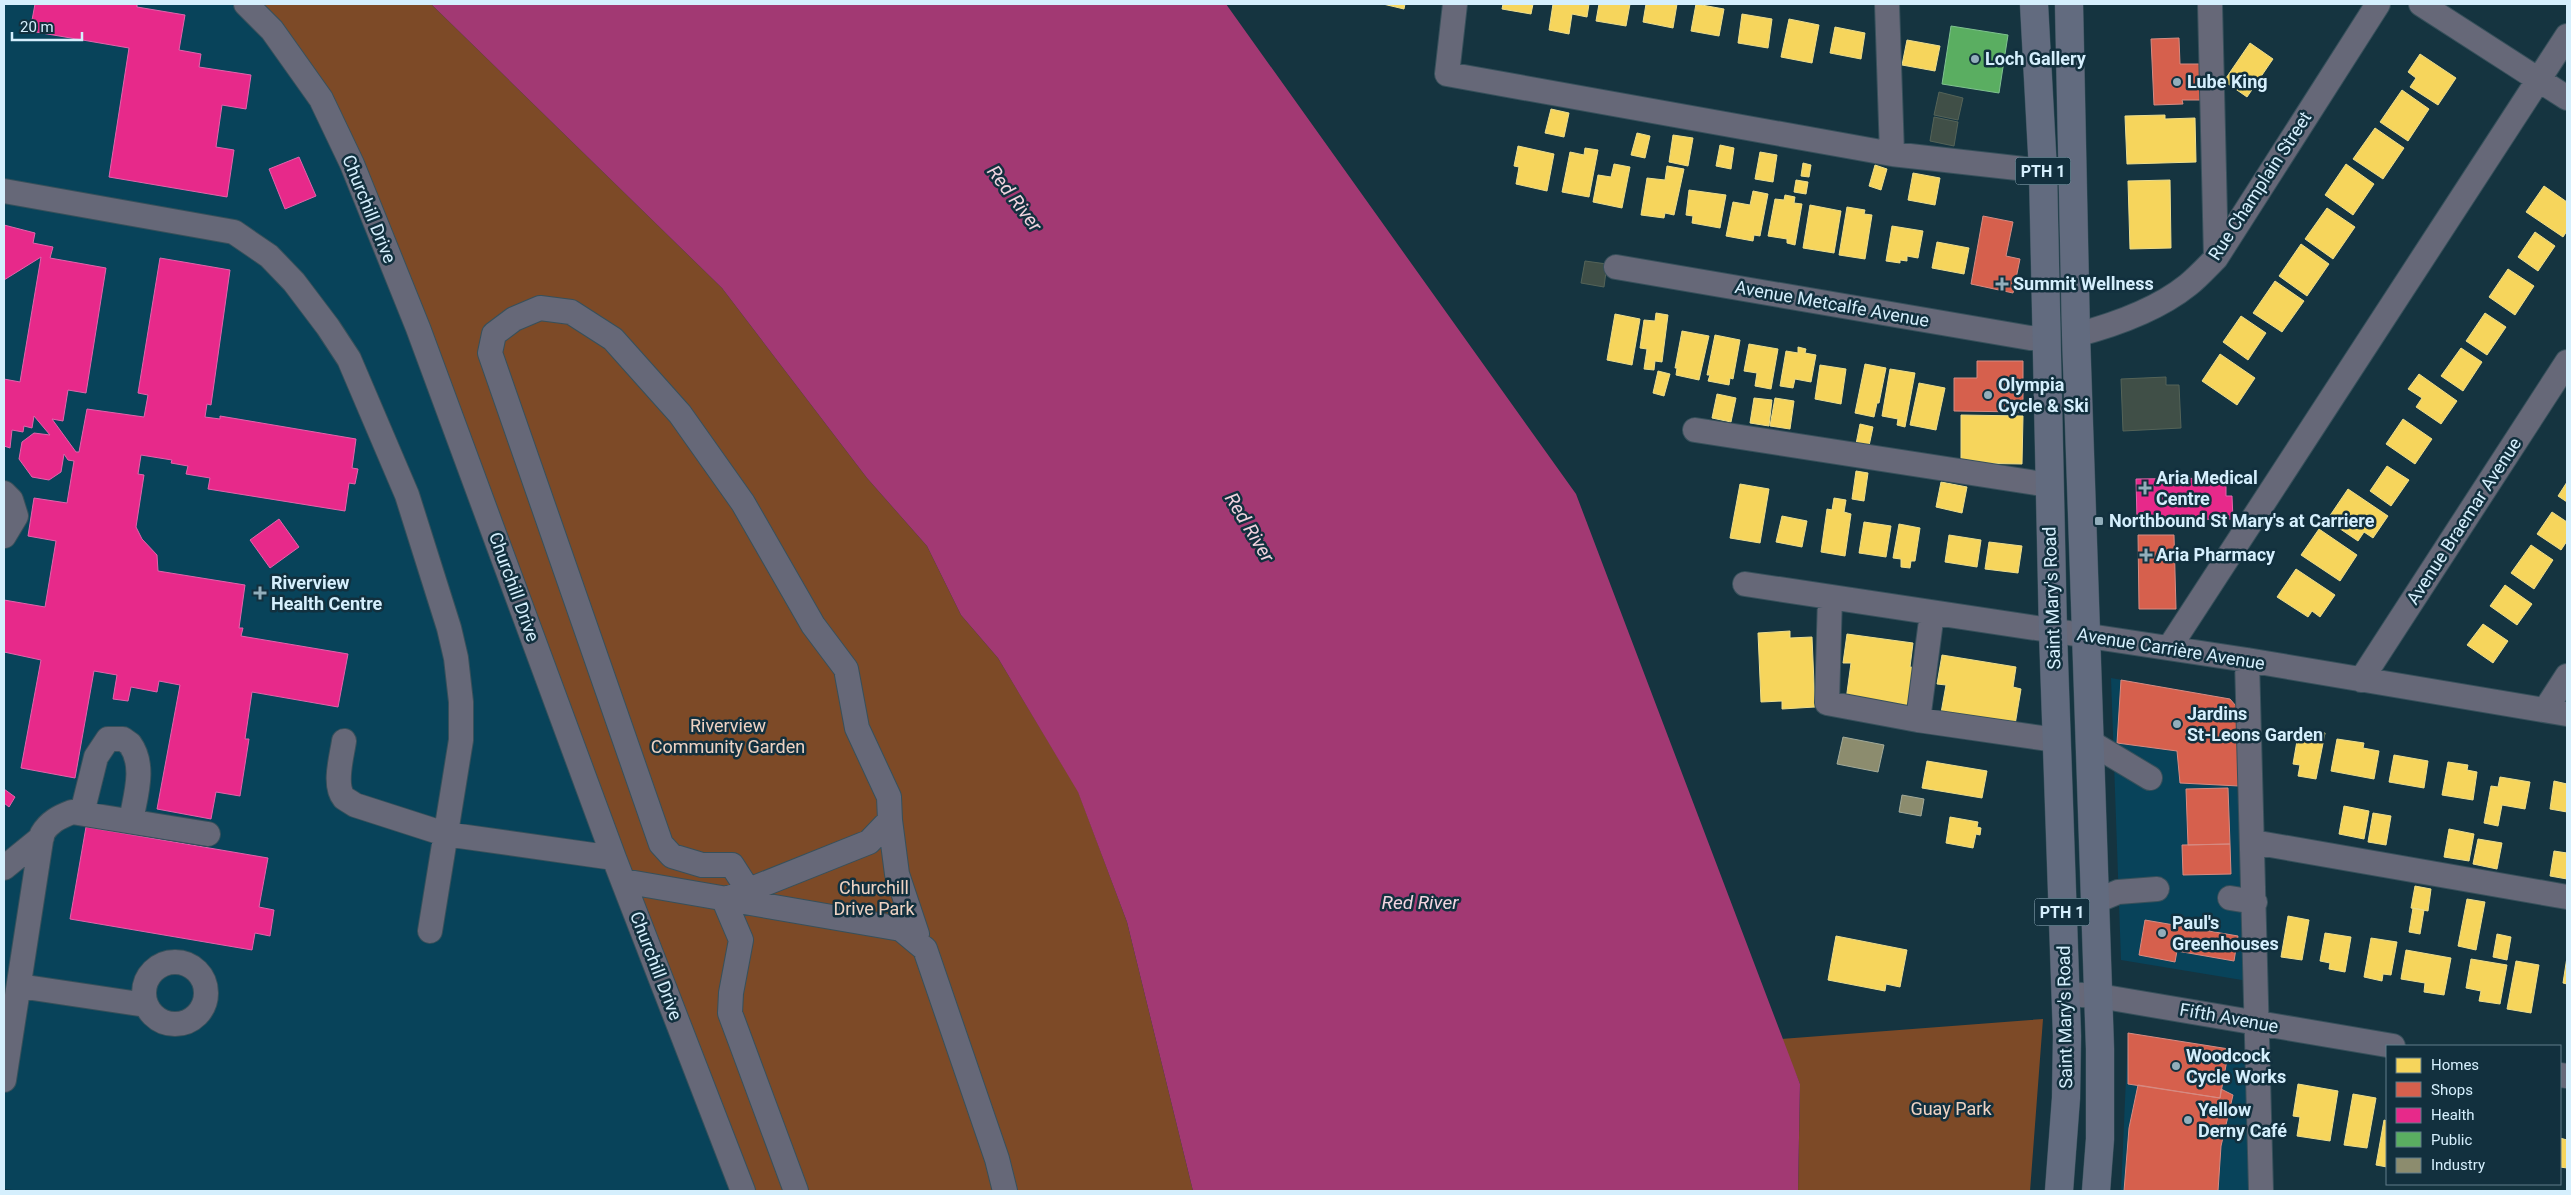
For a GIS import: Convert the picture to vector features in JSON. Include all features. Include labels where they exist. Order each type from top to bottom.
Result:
[{"type":"highway","name":"Saint Mary's Road","points":[[2034,4],[2043,171],[2049,485],[2065,994],[2067,1089],[2059,1191]]},
{"type":"highway","name":"Saint Mary's Road","points":[[2069,4],[2076,336],[2094,902],[2099,996],[2101,1103],[2096,1191]]},
{"type":"highway","points":[[2047,338],[2076,336]]},
{"type":"street","name":"Churchill Drive","points":[[246,4],[272,30],[321,99],[352,164],[418,328],[614,858],[743,1191]]},
{"type":"street","points":[[1455,4],[1447,74],[1892,154],[2043,171]]},
{"type":"street","points":[[1887,4],[1892,154]]},
{"type":"street","points":[[2210,4],[2216,258]]},
{"type":"street","name":"Rue Champlain Street","points":[[2076,336],[2130,317],[2160,303],[2188,285],[2216,258],[2378,4]]},
{"type":"street","points":[[2421,4],[2567,98]]},
{"type":"street","points":[[2169,648],[2567,36]]},
{"type":"street","points":[[4,192],[234,232],[268,256],[288,276],[328,326],[349,359],[366,395],[407,495],[451,636],[461,702],[461,740],[430,931]]},
{"type":"street","name":"Avenue Metcalfe Avenue","points":[[1616,267],[2030,338],[2047,338]]},
{"type":"street","points":[[748,890],[732,865],[702,865],[672,856],[661,844],[490,353],[494,334],[514,319],[540,308],[571,312],[614,339],[680,414],[743,503],[813,625],[846,669],[857,728],[889,797],[897,874],[917,934],[913,939]]},
{"type":"street","name":"Avenue Braemar Avenue","points":[[2360,680],[2567,362]]},
{"type":"street","points":[[1695,430],[2049,485]]},
{"type":"street","points":[[4,493],[11,500],[16,516],[4,536]]},
{"type":"street","name":"Avenue Carrière Avenue","points":[[1745,584],[2247,660],[2556,712]]},
{"type":"street","points":[[1830,597],[1827,703],[1918,720],[2056,740]]},
{"type":"street","points":[[1918,720],[1932,613]]},
{"type":"street","points":[[2247,660],[2255,902],[2261,1191]]},
{"type":"street","points":[[2556,712],[2567,676]]},
{"type":"street","points":[[82,813],[96,757],[108,739],[116,738],[130,744],[138,760],[138,777],[131,821]]},
{"type":"street","points":[[344,741],[339,778],[343,797],[355,805],[446,834],[614,858]]},
{"type":"street","points":[[2090,742],[2150,778]]},
{"type":"street","points":[[4,1080],[12,994],[42,837],[46,827],[61,816],[72,812],[208,834]]},
{"type":"street","points":[[724,900],[869,842],[890,820]]},
{"type":"street","points":[[4,868],[42,837]]},
{"type":"street","points":[[2253,842],[2567,897]]},
{"type":"street","points":[[623,881],[724,900],[901,929],[925,949],[997,1159],[1005,1191]]},
{"type":"street","points":[[2094,902],[2118,892],[2157,889]]},
{"type":"street","points":[[2230,898],[2255,902]]},
{"type":"street","points":[[724,900],[742,940],[731,993],[730,1013],[796,1191]]},
{"type":"street","points":[[12,994],[146,1005]]},
{"type":"street","name":"Fifth Avenue","points":[[2065,994],[2099,996],[2387,1045]]},
{"type":"shaded area","name":"Riverview Health Centre","points":[[4,4],[246,4],[321,99],[743,1191],[21,1191],[4,1189]]},
{"type":"shaded area","points":[[2111,678],[2230,699],[2246,901],[2248,981],[2121,960]]},
{"type":"shaded area","points":[[2128,1033],[2251,1052],[2254,1191],[2121,1191]]},
{"type":"green space","name":"Churchill Drive Park","points":[[246,4],[431,4],[722,288],[867,478],[927,546],[961,615],[998,658],[1078,791],[1127,922],[1193,1191],[743,1191],[352,164]]},
{"type":"green space","name":"Guay Park","points":[[2043,1019],[2030,1191],[1798,1191],[1800,1084],[1781,1039]]},
{"type":"water","name":"Red River","points":[[431,4],[1226,4],[1576,494],[1800,1084],[1798,1191],[1193,1191],[1127,922],[1078,792],[998,658],[961,615],[927,546],[867,478],[722,288]]},
{"type":"building: Homes","points":[[1383,4],[1405,4],[1404,9]]},
{"type":"building: Homes","points":[[1503,4],[1533,4],[1531,14],[1502,9]]},
{"type":"building: Homes","points":[[1553,4],[1589,4],[1587,17],[1572,14],[1569,34],[1549,30]]},
{"type":"building: Homes","points":[[1599,4],[1630,4],[1626,26],[1596,21]]},
{"type":"building: Homes","points":[[1646,4],[1677,4],[1673,28],[1643,22]]},
{"type":"building: Homes","points":[[1696,4],[1724,9],[1719,36],[1691,31]]},
{"type":"building: Homes","points":[[1742,14],[1772,19],[1768,48],[1738,43]]},
{"type":"building: Homes","points":[[1789,19],[1819,25],[1812,63],[1781,57]]},
{"type":"building: Homes","points":[[1835,27],[1865,33],[1861,59],[1830,53]]},
{"type":"building: Homes","points":[[1907,40],[1940,46],[1935,71],[1902,65]]},
{"type":"building: Homes","points":[[2250,43],[2273,59],[2247,97],[2224,81]]},
{"type":"building: Homes","points":[[2420,54],[2456,78],[2438,105],[2410,87],[2416,78],[2408,72]]},
{"type":"building: Homes","points":[[2402,90],[2429,109],[2408,141],[2380,122]]},
{"type":"building: Homes","points":[[1551,109],[1569,113],[1564,137],[1545,133]]},
{"type":"building: Homes","points":[[2165,115],[2165,119],[2195,118],[2196,162],[2127,164],[2125,116]]},
{"type":"building: Homes","points":[[2375,128],[2404,148],[2383,179],[2353,159]]},
{"type":"building: Homes","points":[[1637,133],[1650,136],[1645,158],[1631,155]]},
{"type":"building: Homes","points":[[1673,135],[1693,138],[1688,166],[1669,162]]},
{"type":"building: Homes","points":[[1720,145],[1734,148],[1731,169],[1716,166]]},
{"type":"building: Homes","points":[[1518,146],[1554,154],[1547,191],[1516,184],[1519,167],[1514,166]]},
{"type":"building: Homes","points":[[1585,148],[1598,150],[1589,197],[1562,192],[1570,152],[1584,155]]},
{"type":"building: Homes","points":[[1760,152],[1777,155],[1773,182],[1755,179]]},
{"type":"building: Homes","points":[[1803,163],[1811,165],[1809,177],[1801,176]]},
{"type":"building: Homes","points":[[1614,164],[1630,167],[1622,208],[1593,202],[1598,175],[1611,177]]},
{"type":"building: Homes","points":[[2346,164],[2374,184],[2353,215],[2325,195]]},
{"type":"building: Homes","points":[[1875,165],[1887,169],[1881,190],[1869,186]]},
{"type":"building: Homes","points":[[1667,166],[1684,169],[1674,215],[1665,213],[1664,218],[1641,215],[1647,178],[1665,180]]},
{"type":"building: Homes","points":[[1913,173],[1940,178],[1935,205],[1908,200]]},
{"type":"building: Homes","points":[[1796,180],[1808,182],[1806,194],[1794,192]]},
{"type":"building: Homes","points":[[2170,180],[2171,248],[2130,249],[2128,181]]},
{"type":"building: Homes","points":[[2544,186],[2567,202],[2567,231],[2563,237],[2526,212]]},
{"type":"building: Homes","points":[[1689,190],[1726,195],[1720,228],[1692,223],[1693,216],[1686,215]]},
{"type":"building: Homes","points":[[1753,191],[1768,194],[1760,236],[1754,235],[1753,241],[1726,236],[1733,202],[1750,205]]},
{"type":"building: Homes","points":[[1785,195],[1795,197],[1794,203],[1802,204],[1795,245],[1787,243],[1787,239],[1768,236],[1775,199],[1784,200]]},
{"type":"building: Homes","points":[[1810,205],[1841,211],[1834,253],[1803,248]]},
{"type":"building: Homes","points":[[1847,207],[1865,210],[1864,214],[1872,215],[1865,259],[1839,255]]},
{"type":"building: Homes","points":[[2327,208],[2355,227],[2333,259],[2305,239]]},
{"type":"building: Homes","points":[[1892,226],[1923,231],[1918,258],[1907,256],[1907,261],[1900,260],[1900,263],[1886,261]]},
{"type":"building: Homes","points":[[2535,232],[2555,246],[2538,271],[2518,257]]},
{"type":"building: Homes","points":[[1937,242],[1969,248],[1964,274],[1932,268]]},
{"type":"building: Homes","points":[[2301,244],[2329,264],[2307,296],[2279,276]]},
{"type":"building: Homes","points":[[2508,269],[2534,286],[2515,315],[2489,297]]},
{"type":"building: Homes","points":[[2275,281],[2304,301],[2282,332],[2253,313]]},
{"type":"building: Homes","points":[[1656,313],[1668,315],[1662,362],[1655,361],[1654,370],[1644,369],[1647,349],[1640,348],[1644,320],[1655,321]]},
{"type":"building: Homes","points":[[2485,313],[2506,327],[2487,355],[2466,341]]},
{"type":"building: Homes","points":[[1615,314],[1640,319],[1632,365],[1607,360]]},
{"type":"building: Homes","points":[[2241,316],[2266,333],[2248,360],[2223,342]]},
{"type":"building: Homes","points":[[1682,331],[1709,336],[1699,380],[1676,375],[1677,368],[1675,368]]},
{"type":"building: Homes","points":[[1715,335],[1740,340],[1733,379],[1730,378],[1729,385],[1708,381],[1710,375],[1707,375]]},
{"type":"building: Homes","points":[[1749,344],[1778,349],[1771,389],[1755,386],[1757,373],[1744,371]]},
{"type":"building: Homes","points":[[1798,347],[1806,349],[1805,353],[1816,355],[1811,382],[1795,379],[1793,388],[1780,386],[1786,351],[1798,353]]},
{"type":"building: Homes","points":[[2461,348],[2482,362],[2463,391],[2441,376]]},
{"type":"building: Homes","points":[[2220,354],[2255,378],[2237,405],[2202,381]]},
{"type":"building: Homes","points":[[1865,364],[1886,368],[1879,403],[1877,403],[1874,417],[1855,413]]},
{"type":"building: Homes","points":[[1820,365],[1846,369],[1841,404],[1815,399]]},
{"type":"building: Homes","points":[[1890,369],[1915,373],[1905,427],[1897,425],[1898,419],[1882,416]]},
{"type":"building: Homes","points":[[1658,371],[1670,374],[1664,396],[1653,393]]},
{"type":"building: Homes","points":[[2419,374],[2457,401],[2441,424],[2416,407],[2422,398],[2408,389]]},
{"type":"building: Homes","points":[[1919,383],[1945,388],[1936,430],[1910,425]]},
{"type":"building: Homes","points":[[1717,394],[1736,398],[1731,422],[1712,418]]},
{"type":"building: Homes","points":[[1754,398],[1772,400],[1769,426],[1750,423]]},
{"type":"building: Homes","points":[[1775,398],[1794,401],[1790,429],[1770,426]]},
{"type":"building: Homes","points":[[1961,415],[2023,416],[2022,464],[1961,463]]},
{"type":"building: Homes","points":[[2403,419],[2432,439],[2415,464],[2386,444]]},
{"type":"building: Homes","points":[[1860,424],[1873,427],[1869,446],[1856,444]]},
{"type":"building: Homes","points":[[2387,466],[2409,480],[2391,506],[2370,491]]},
{"type":"building: Homes","points":[[1856,471],[1868,473],[1864,501],[1852,499]]},
{"type":"building: Homes","points":[[1941,482],[1967,487],[1962,513],[1936,507]]},
{"type":"building: Homes","points":[[2567,482],[2567,502],[2558,496]]},
{"type":"building: Homes","points":[[1740,484],[1769,489],[1760,543],[1730,538]]},
{"type":"building: Homes","points":[[2348,489],[2388,516],[2373,538],[2364,532],[2358,541],[2327,520]]},
{"type":"building: Homes","points":[[1834,498],[1846,500],[1844,512],[1851,514],[1845,556],[1821,552],[1827,509],[1832,510]]},
{"type":"building: Homes","points":[[2552,512],[2567,522],[2567,541],[2561,550],[2537,534]]},
{"type":"building: Homes","points":[[1782,516],[1807,521],[1802,547],[1776,542]]},
{"type":"building: Homes","points":[[1864,522],[1891,526],[1886,557],[1859,553]]},
{"type":"building: Homes","points":[[1899,524],[1920,528],[1915,561],[1911,561],[1910,568],[1901,567],[1901,559],[1893,558]]},
{"type":"building: Homes","points":[[2319,529],[2357,555],[2340,581],[2301,555]]},
{"type":"building: Homes","points":[[1949,535],[1981,540],[1977,567],[1945,562]]},
{"type":"building: Homes","points":[[1989,542],[2022,546],[2018,573],[1985,569]]},
{"type":"building: Homes","points":[[2531,545],[2553,560],[2534,589],[2511,573]]},
{"type":"building: Homes","points":[[2296,569],[2335,595],[2320,617],[2312,611],[2308,617],[2277,597]]},
{"type":"building: Homes","points":[[2505,585],[2532,604],[2517,625],[2490,606]]},
{"type":"building: Homes","points":[[2483,624],[2508,641],[2493,663],[2467,645]]},
{"type":"building: Homes","points":[[1790,631],[1790,638],[1812,637],[1815,707],[1782,709],[1782,701],[1761,702],[1758,633]]},
{"type":"building: Homes","points":[[1847,634],[1913,643],[1910,667],[1918,668],[1913,709],[1846,700],[1851,663],[1843,663]]},
{"type":"building: Homes","points":[[1942,655],[2016,667],[2013,687],[2021,689],[2015,725],[1941,713],[1946,685],[1937,684]]},
{"type":"building: Homes","points":[[2311,731],[2325,733],[2316,779],[2298,776],[2300,765],[2293,764],[2298,735],[2310,737]]},
{"type":"building: Homes","points":[[2337,739],[2364,743],[2363,748],[2379,751],[2374,779],[2331,771]]},
{"type":"building: Homes","points":[[2394,755],[2428,761],[2424,788],[2389,782]]},
{"type":"building: Homes","points":[[1927,761],[1987,771],[1982,798],[1922,788]]},
{"type":"building: Homes","points":[[2448,762],[2468,765],[2467,770],[2477,772],[2473,800],[2442,795]]},
{"type":"building: Homes","points":[[2500,777],[2530,782],[2525,809],[2502,805],[2498,826],[2484,823],[2491,786],[2498,787]]},
{"type":"building: Homes","points":[[2554,781],[2567,784],[2567,812],[2550,809]]},
{"type":"building: Homes","points":[[2344,806],[2369,811],[2364,839],[2339,834]]},
{"type":"building: Homes","points":[[2373,813],[2391,816],[2386,845],[2368,842]]},
{"type":"building: Homes","points":[[1950,817],[1978,822],[1977,827],[1981,828],[1980,835],[1976,834],[1973,848],[1946,843]]},
{"type":"building: Homes","points":[[2449,829],[2474,834],[2469,861],[2444,857]]},
{"type":"building: Homes","points":[[2478,839],[2502,843],[2497,869],[2473,864]]},
{"type":"building: Homes","points":[[2554,851],[2567,853],[2567,879],[2550,876]]},
{"type":"building: Homes","points":[[2415,886],[2431,889],[2428,911],[2411,908]]},
{"type":"building: Homes","points":[[2467,899],[2485,902],[2476,950],[2458,946]]},
{"type":"building: Homes","points":[[2413,908],[2424,910],[2420,934],[2409,932]]},
{"type":"building: Homes","points":[[2288,916],[2309,920],[2302,960],[2281,957]]},
{"type":"building: Homes","points":[[2325,933],[2351,937],[2345,972],[2329,969],[2330,963],[2320,961]]},
{"type":"building: Homes","points":[[2497,934],[2511,937],[2507,960],[2493,957]]},
{"type":"building: Homes","points":[[1836,936],[1907,950],[1900,987],[1886,984],[1885,991],[1828,980]]},
{"type":"building: Homes","points":[[2371,938],[2397,942],[2391,975],[2383,974],[2382,981],[2364,977]]},
{"type":"building: Homes","points":[[2406,950],[2451,958],[2444,995],[2424,992],[2425,983],[2401,979]]},
{"type":"building: Homes","points":[[2567,957],[2567,984],[2563,983]]},
{"type":"building: Homes","points":[[2471,959],[2507,965],[2500,1004],[2479,1001],[2481,991],[2466,988]]},
{"type":"building: Homes","points":[[2516,961],[2539,965],[2531,1013],[2507,1009]]},
{"type":"building: Homes","points":[[2298,1084],[2338,1091],[2330,1141],[2297,1136],[2300,1117],[2293,1116]]},
{"type":"building: Homes","points":[[2353,1094],[2376,1098],[2367,1148],[2344,1145]]},
{"type":"building: Homes","points":[[2384,1120],[2386,1121],[2386,1167],[2376,1165]]},
{"type":"building: Homes","points":[[2561,1138],[2567,1140],[2567,1168],[2561,1167]]},
{"type":"building: Shops","name":"Lube King","points":[[2179,38],[2180,64],[2200,64],[2201,100],[2182,100],[2183,104],[2154,105],[2151,39]]},
{"type":"building: Shops","points":[[1983,216],[2013,222],[2006,256],[2020,259],[2013,293],[1971,284]]},
{"type":"building: Shops","name":"Olympia Cycle & Ski","points":[[1977,361],[2023,361],[2023,412],[1954,411],[1954,378],[1977,378]]},
{"type":"building: Shops","points":[[2138,535],[2174,535],[2176,609],[2139,609]]},
{"type":"building: Shops","name":"Jardins St-Leons Garden","points":[[2121,680],[2230,699],[2236,706],[2239,786],[2180,783],[2177,751],[2117,743]]},
{"type":"building: Shops","points":[[2228,788],[2230,844],[2188,845],[2186,789]]},
{"type":"building: Shops","points":[[2230,844],[2231,874],[2183,875],[2182,845]]},
{"type":"building: Shops","points":[[2145,920],[2238,936],[2234,961],[2177,951],[2175,962],[2139,955]]},
{"type":"building: Shops","name":"Woodcock Cycle Works","points":[[2128,1033],[2229,1049],[2220,1098],[2128,1084]]},
{"type":"building: Shops","points":[[2138,1085],[2220,1098],[2221,1089],[2233,1095],[2221,1146],[2218,1191],[2124,1191],[2129,1128]]},
{"type":"building: Health","points":[[35,4],[137,4],[137,7],[185,15],[179,50],[201,54],[199,67],[251,75],[246,109],[222,105],[216,147],[234,150],[227,197],[109,177],[129,48],[30,31]]},
{"type":"building: Health","points":[[299,157],[316,196],[285,209],[269,169]]},
{"type":"building: Health","points":[[4,225],[35,233],[33,243],[53,247],[50,258],[106,268],[86,393],[68,390],[63,421],[52,419],[76,452],[79,452],[87,409],[144,417],[148,395],[138,393],[160,258],[230,270],[211,405],[207,404],[205,417],[220,419],[220,416],[356,439],[352,468],[358,469],[355,484],[349,483],[345,511],[208,489],[210,478],[186,474],[188,466],[171,463],[172,460],[141,455],[138,474],[144,475],[136,527],[142,539],[157,555],[158,571],[245,585],[239,628],[243,628],[241,636],[348,654],[338,707],[252,692],[245,739],[249,739],[240,796],[216,792],[211,819],[157,809],[180,685],[159,681],[157,692],[131,687],[128,701],[113,699],[117,675],[94,671],[75,778],[21,768],[41,660],[4,652],[4,600],[45,607],[56,541],[28,536],[34,498],[67,503],[74,461],[68,460],[64,454],[61,472],[49,480],[32,477],[19,459],[22,442],[34,433],[50,435],[34,416],[32,428],[24,426],[23,432],[12,430],[10,448],[4,446],[4,379],[20,382],[41,257],[4,280]]},
{"type":"building: Health","points":[[2226,478],[2226,496],[2232,496],[2233,519],[2137,520],[2136,479]]},
{"type":"building: Health","points":[[279,519],[299,547],[270,568],[250,540]]},
{"type":"building: Health","points":[[4,789],[15,797],[9,807],[4,803]]},
{"type":"building: Health","points":[[86,827],[268,858],[259,907],[274,910],[270,936],[255,933],[252,950],[70,919]]},
{"type":"building: Public","name":"Loch Gallery","points":[[1951,26],[2008,35],[1999,93],[1942,84]]},
{"type":"building: Industry","points":[[1843,737],[1884,745],[1878,772],[1837,764]]},
{"type":"building: Industry","points":[[1902,795],[1924,799],[1921,816],[1899,812]]},
{"type":"building: Other","points":[[1939,92],[1963,98],[1958,120],[1934,115]]},
{"type":"building: Other","points":[[1934,117],[1958,122],[1954,146],[1930,141]]},
{"type":"building: Other","points":[[1585,261],[1607,264],[1604,287],[1581,283]]},
{"type":"building: Other","points":[[2166,377],[2166,385],[2179,385],[2181,428],[2123,431],[2121,379]]},
{"type":"place","name":"Loch Gallery","points":[[1975,59]]},
{"type":"place","name":"Lube King","points":[[2177,82]]},
{"type":"place","name":"Summit Wellness","points":[[2002,284]]},
{"type":"place","name":"Olympia Cycle & Ski","points":[[1988,395]]},
{"type":"place","name":"Aria Medical Centre","points":[[2145,488]]},
{"type":"place","name":"Northbound St Mary's at Carriere","points":[[2099,521]]},
{"type":"place","name":"Aria Pharmacy","points":[[2146,555]]},
{"type":"place","name":"Riverview Health Centre","points":[[260,593]]},
{"type":"place","name":"Jardins St-Leons Garden","points":[[2177,724]]},
{"type":"place","name":"Paul's Greenhouses","points":[[2162,933]]},
{"type":"place","name":"Woodcock Cycle Works","points":[[2176,1066]]},
{"type":"place","name":"Yellow Derny Café","points":[[2188,1120]]},
{"type":"park label","name":"Riverview Community Garden","points":[[728,736]]}]
